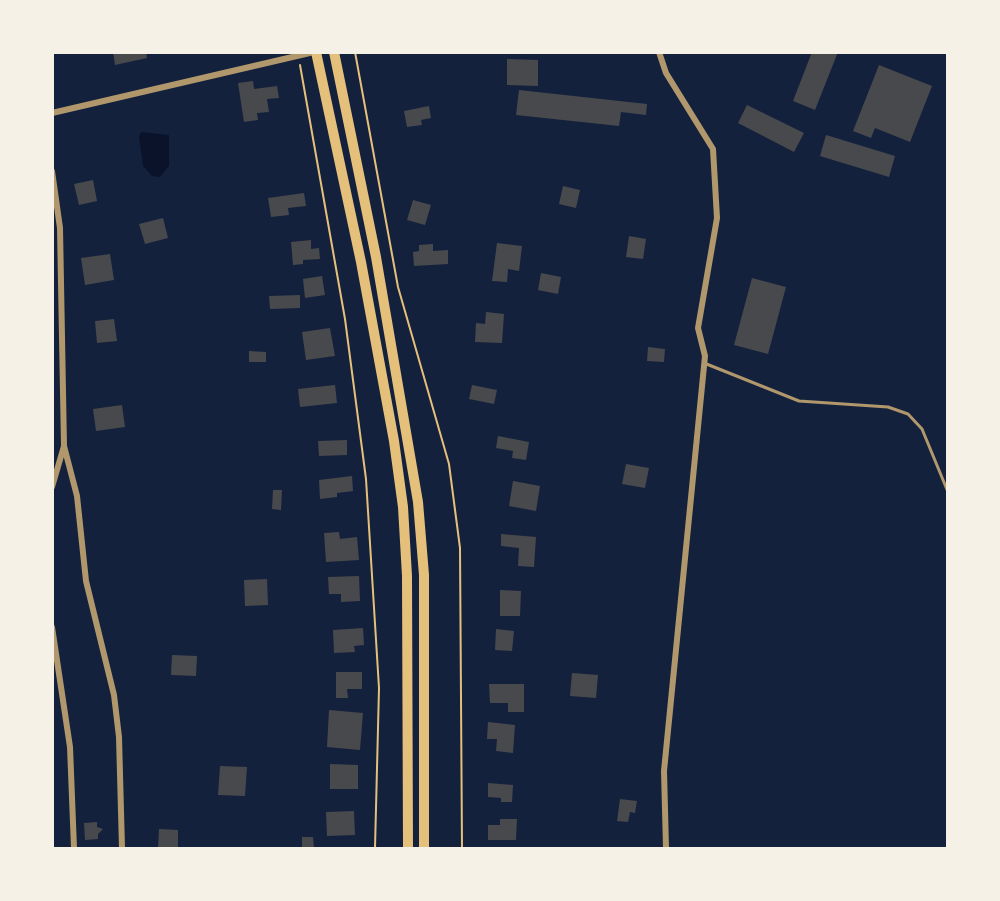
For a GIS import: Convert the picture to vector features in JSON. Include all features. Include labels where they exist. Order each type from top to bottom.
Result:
[{"type":"main road","points":[[315,52],[361,261],[394,441],[403,507],[407,576],[408,849]]},
{"type":"main road","points":[[334,52],[376,257],[418,502],[424,575],[424,849]]},
{"type":"street","points":[[52,113],[315,52]]},
{"type":"street","points":[[659,52],[666,73],[713,148],[717,218],[698,328],[704,363],[664,771],[666,849]]},
{"type":"street","points":[[52,171],[60,228],[64,446],[77,496],[86,581],[114,695],[119,737],[122,849]]},
{"type":"street","points":[[52,487],[64,446]]},
{"type":"street","points":[[52,627],[70,747],[74,849]]},
{"type":"lane","points":[[704,363],[799,400],[888,407],[908,414],[922,429],[948,492]]},
{"type":"path","points":[[355,52],[398,287],[449,464],[460,548],[462,849]]},
{"type":"path","points":[[298,56],[345,319],[366,479],[379,688],[375,849]]},
{"type":"water","points":[[141,132],[169,135],[169,166],[160,177],[152,176],[143,166],[139,137]]},
{"type":"building","points":[[113,52],[146,52],[147,58],[115,65]]},
{"type":"building","points":[[812,52],[838,52],[815,110],[793,101]]},
{"type":"building","points":[[507,59],[538,60],[538,86],[507,85]]},
{"type":"building","points":[[879,65],[932,86],[910,142],[875,128],[871,138],[853,131]]},
{"type":"building","points":[[253,81],[254,89],[277,86],[279,98],[267,99],[269,112],[257,113],[258,120],[244,122],[238,83]]},
{"type":"building","points":[[519,90],[647,104],[646,115],[621,112],[619,126],[516,115]]},
{"type":"building","points":[[747,105],[804,133],[794,152],[738,123]]},
{"type":"building","points":[[429,106],[431,118],[421,120],[422,125],[407,127],[404,111]]},
{"type":"building","points":[[826,135],[895,156],[889,177],[820,156]]},
{"type":"building","points":[[93,180],[97,201],[79,205],[74,184]]},
{"type":"building","points":[[563,186],[580,190],[576,208],[559,204]]},
{"type":"building","points":[[304,193],[306,206],[288,208],[289,215],[271,217],[268,198]]},
{"type":"building","points":[[413,200],[431,205],[425,225],[407,220]]},
{"type":"building","points":[[163,218],[168,238],[145,244],[139,224]]},
{"type":"building","points":[[629,236],[646,239],[643,259],[626,257]]},
{"type":"building","points":[[311,240],[311,249],[319,248],[320,259],[303,260],[303,264],[293,265],[291,242]]},
{"type":"building","points":[[497,243],[522,246],[519,271],[508,269],[507,282],[492,281]]},
{"type":"building","points":[[433,244],[433,251],[448,250],[448,264],[414,266],[413,252],[419,251],[419,245]]},
{"type":"building","points":[[110,254],[114,280],[85,285],[81,258]]},
{"type":"building","points":[[541,273],[561,277],[558,294],[538,290]]},
{"type":"building","points":[[322,276],[325,295],[305,298],[303,279]]},
{"type":"building","points":[[752,278],[786,287],[768,354],[734,345]]},
{"type":"building","points":[[300,295],[300,308],[270,309],[269,296]]},
{"type":"building","points":[[486,312],[504,314],[502,343],[475,342],[476,323],[485,324]]},
{"type":"building","points":[[114,319],[117,341],[97,343],[95,321]]},
{"type":"building","points":[[330,328],[335,356],[306,360],[302,332]]},
{"type":"building","points":[[648,347],[665,349],[664,362],[647,361]]},
{"type":"building","points":[[249,351],[266,352],[266,362],[249,362]]},
{"type":"building","points":[[335,385],[337,403],[300,407],[298,389]]},
{"type":"building","points":[[472,385],[497,390],[494,404],[469,399]]},
{"type":"building","points":[[122,405],[125,427],[96,431],[93,409]]},
{"type":"building","points":[[498,436],[529,442],[526,460],[512,458],[513,451],[496,448]]},
{"type":"building","points":[[347,440],[347,455],[319,456],[318,441]]},
{"type":"building","points":[[626,464],[649,468],[645,488],[622,484]]},
{"type":"building","points":[[352,476],[353,491],[337,493],[337,497],[320,499],[319,480]]},
{"type":"building","points":[[513,481],[540,486],[536,511],[509,506]]},
{"type":"building","points":[[273,490],[282,490],[281,510],[272,509]]},
{"type":"building","points":[[339,532],[340,539],[357,537],[359,560],[326,562],[324,533]]},
{"type":"building","points":[[501,534],[536,537],[534,567],[518,566],[519,548],[501,546]]},
{"type":"building","points":[[359,576],[360,601],[341,602],[341,594],[329,594],[328,577]]},
{"type":"building","points":[[267,579],[268,605],[245,606],[244,580]]},
{"type":"building","points":[[500,590],[521,591],[520,616],[500,616]]},
{"type":"building","points":[[363,628],[364,645],[354,646],[355,652],[334,653],[333,630]]},
{"type":"building","points":[[496,629],[514,631],[512,651],[495,650]]},
{"type":"building","points":[[172,655],[197,656],[196,676],[171,675]]},
{"type":"building","points":[[336,672],[362,672],[362,689],[347,689],[348,698],[336,698]]},
{"type":"building","points":[[572,673],[598,675],[596,698],[570,696]]},
{"type":"building","points":[[489,684],[524,684],[524,712],[508,712],[508,703],[490,703]]},
{"type":"building","points":[[329,710],[363,713],[360,750],[327,747]]},
{"type":"building","points":[[488,722],[515,725],[513,753],[496,751],[497,739],[487,739]]},
{"type":"building","points":[[330,764],[358,765],[358,789],[330,789]]},
{"type":"building","points":[[220,766],[247,767],[245,796],[218,795]]},
{"type":"building","points":[[488,783],[513,785],[512,802],[501,802],[501,798],[488,797]]},
{"type":"building","points":[[620,799],[637,801],[635,813],[630,812],[628,822],[617,821]]},
{"type":"building","points":[[354,811],[355,835],[327,836],[326,812]]},
{"type":"building","points":[[500,819],[517,819],[516,840],[488,840],[488,825],[500,825]]},
{"type":"building","points":[[97,822],[97,827],[103,829],[98,834],[98,839],[85,840],[84,823]]},
{"type":"building","points":[[159,829],[178,830],[178,848],[158,848]]},
{"type":"building","points":[[302,837],[313,837],[314,848],[302,848]]}]
